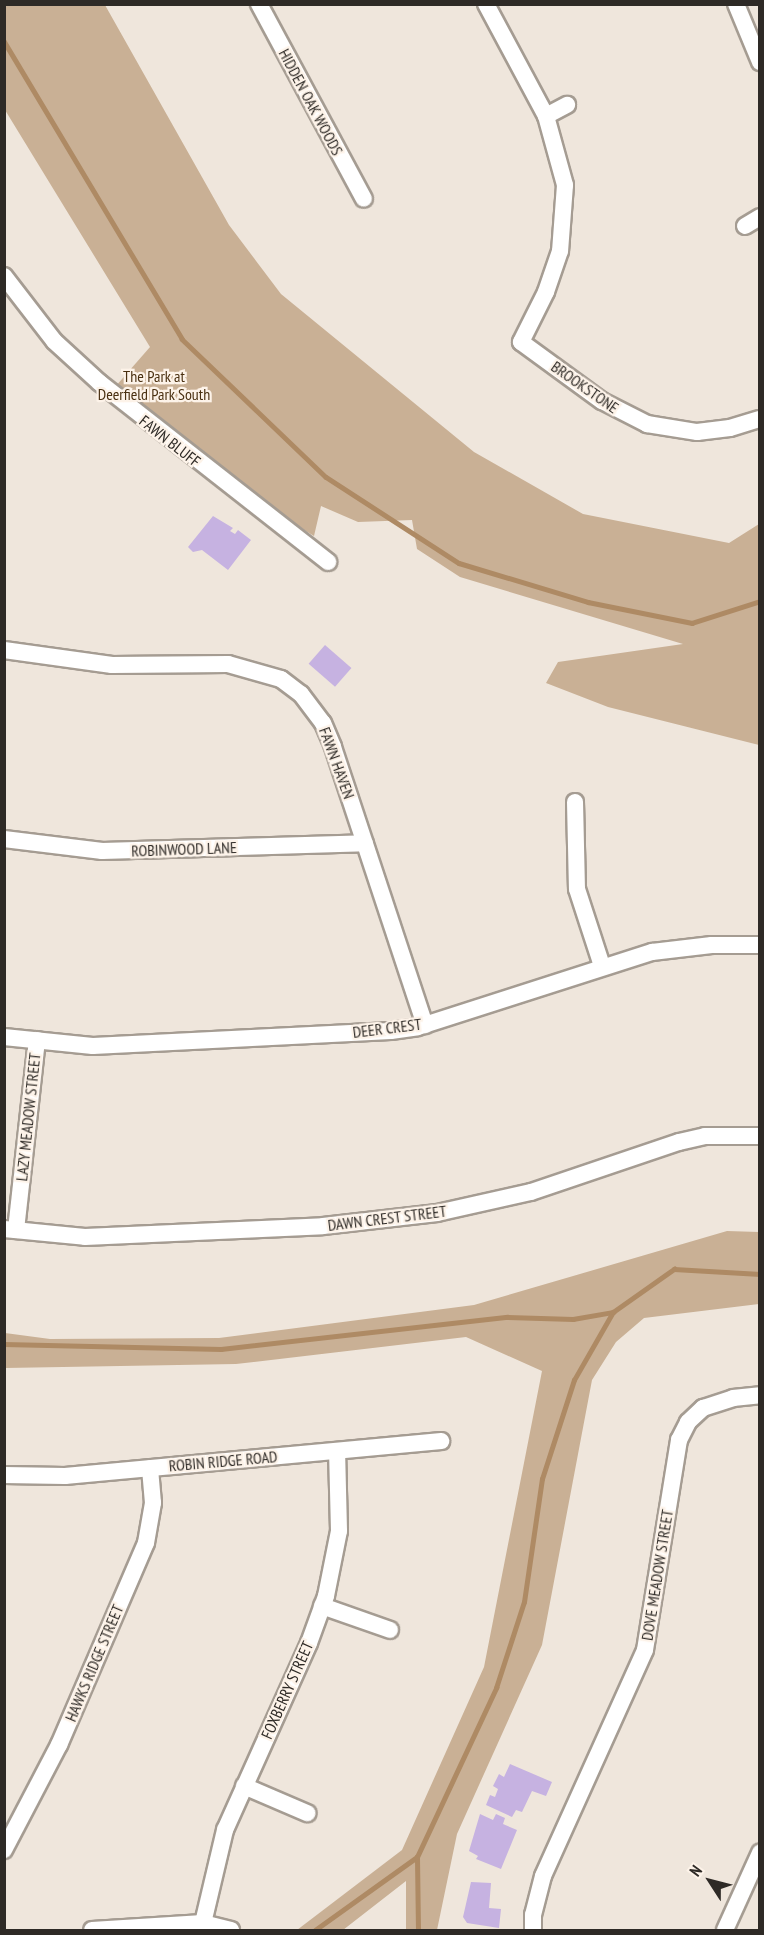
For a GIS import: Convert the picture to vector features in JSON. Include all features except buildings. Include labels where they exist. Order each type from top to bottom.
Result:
[{"type":"street","name":"HIDDEN OAK WOODS","points":[[259,4],[364,199]]},
{"type":"street","points":[[486,4],[546,116],[567,105]]},
{"type":"street","points":[[736,4],[759,62]]},
{"type":"street","name":"BROOKSTONE","points":[[546,116],[562,163],[564,229],[554,272],[521,342],[602,401],[647,424],[697,432],[730,428],[759,419]]},
{"type":"street","points":[[745,226],[759,217]]},
{"type":"street","name":"FAWN BLUFF","points":[[4,276],[54,340],[100,383],[328,562]]},
{"type":"street","name":"FAWN HAVEN","points":[[4,650],[112,665],[228,664],[281,680],[310,703],[323,723],[425,1025]]},
{"type":"street","points":[[575,802],[577,890],[602,966]]},
{"type":"street","name":"ROBINWOOD LANE","points":[[4,839],[102,851],[365,843]]},
{"type":"street","name":"DEER CREST","points":[[4,1037],[93,1046],[391,1031],[425,1025],[602,966],[679,948],[759,945]]},
{"type":"street","name":"LAZY MEADOW STREET","points":[[10,1229],[37,1040]]},
{"type":"street","name":"DAWN CREST STREET","points":[[10,1229],[85,1237],[323,1226],[437,1213],[520,1195],[679,1142],[705,1136],[759,1136]]},
{"type":"street","name":"DOVE MEADOW STREET","points":[[533,1930],[532,1915],[543,1876],[645,1650],[679,1440],[688,1422],[704,1408],[733,1398],[759,1395]]},
{"type":"street","name":"ROBIN RIDGE ROAD","points":[[4,1475],[65,1476],[441,1441]]},
{"type":"street","name":"FOXBERRY STREET","points":[[203,1923],[214,1863],[244,1785],[322,1606],[339,1532],[338,1451]]},
{"type":"street","name":"HAWKS RIDGE STREET","points":[[4,1850],[59,1745],[146,1543],[153,1503],[150,1468]]},
{"type":"street","points":[[322,1606],[390,1630]]},
{"type":"street","points":[[244,1785],[308,1813]]},
{"type":"street","points":[[725,1930],[759,1853]]},
{"type":"street","points":[[92,1930],[203,1923],[231,1930]]},
{"type":"green space","name":"The Park at Deerfield Park South","points":[[5,5],[105,5],[229,225],[281,294],[474,452],[583,514],[729,543],[759,524],[759,745],[608,707],[546,683],[558,662],[683,644],[460,577],[417,549],[412,520],[358,522],[321,506],[314,536],[278,514],[115,387],[150,347],[5,110]]},
{"type":"green space","points":[[727,1231],[759,1232],[759,1304],[644,1318],[616,1342],[592,1380],[542,1645],[457,1834],[437,1930],[406,1930],[406,1881],[343,1930],[297,1930],[402,1850],[484,1667],[542,1371],[466,1337],[236,1364],[5,1368],[5,1333],[50,1339],[219,1338],[474,1305]]},
{"type":"waterway","points":[[4,41],[182,339],[326,477],[459,563],[588,602],[692,623],[760,601]]},
{"type":"waterway","points":[[418,1930],[417,1857],[496,1688],[524,1602],[542,1479],[574,1380],[613,1312],[674,1269],[760,1274]]},
{"type":"waterway","points":[[4,1344],[221,1349],[507,1317],[573,1319],[613,1312]]},
{"type":"waterway","points":[[315,1930],[417,1857]]}]
